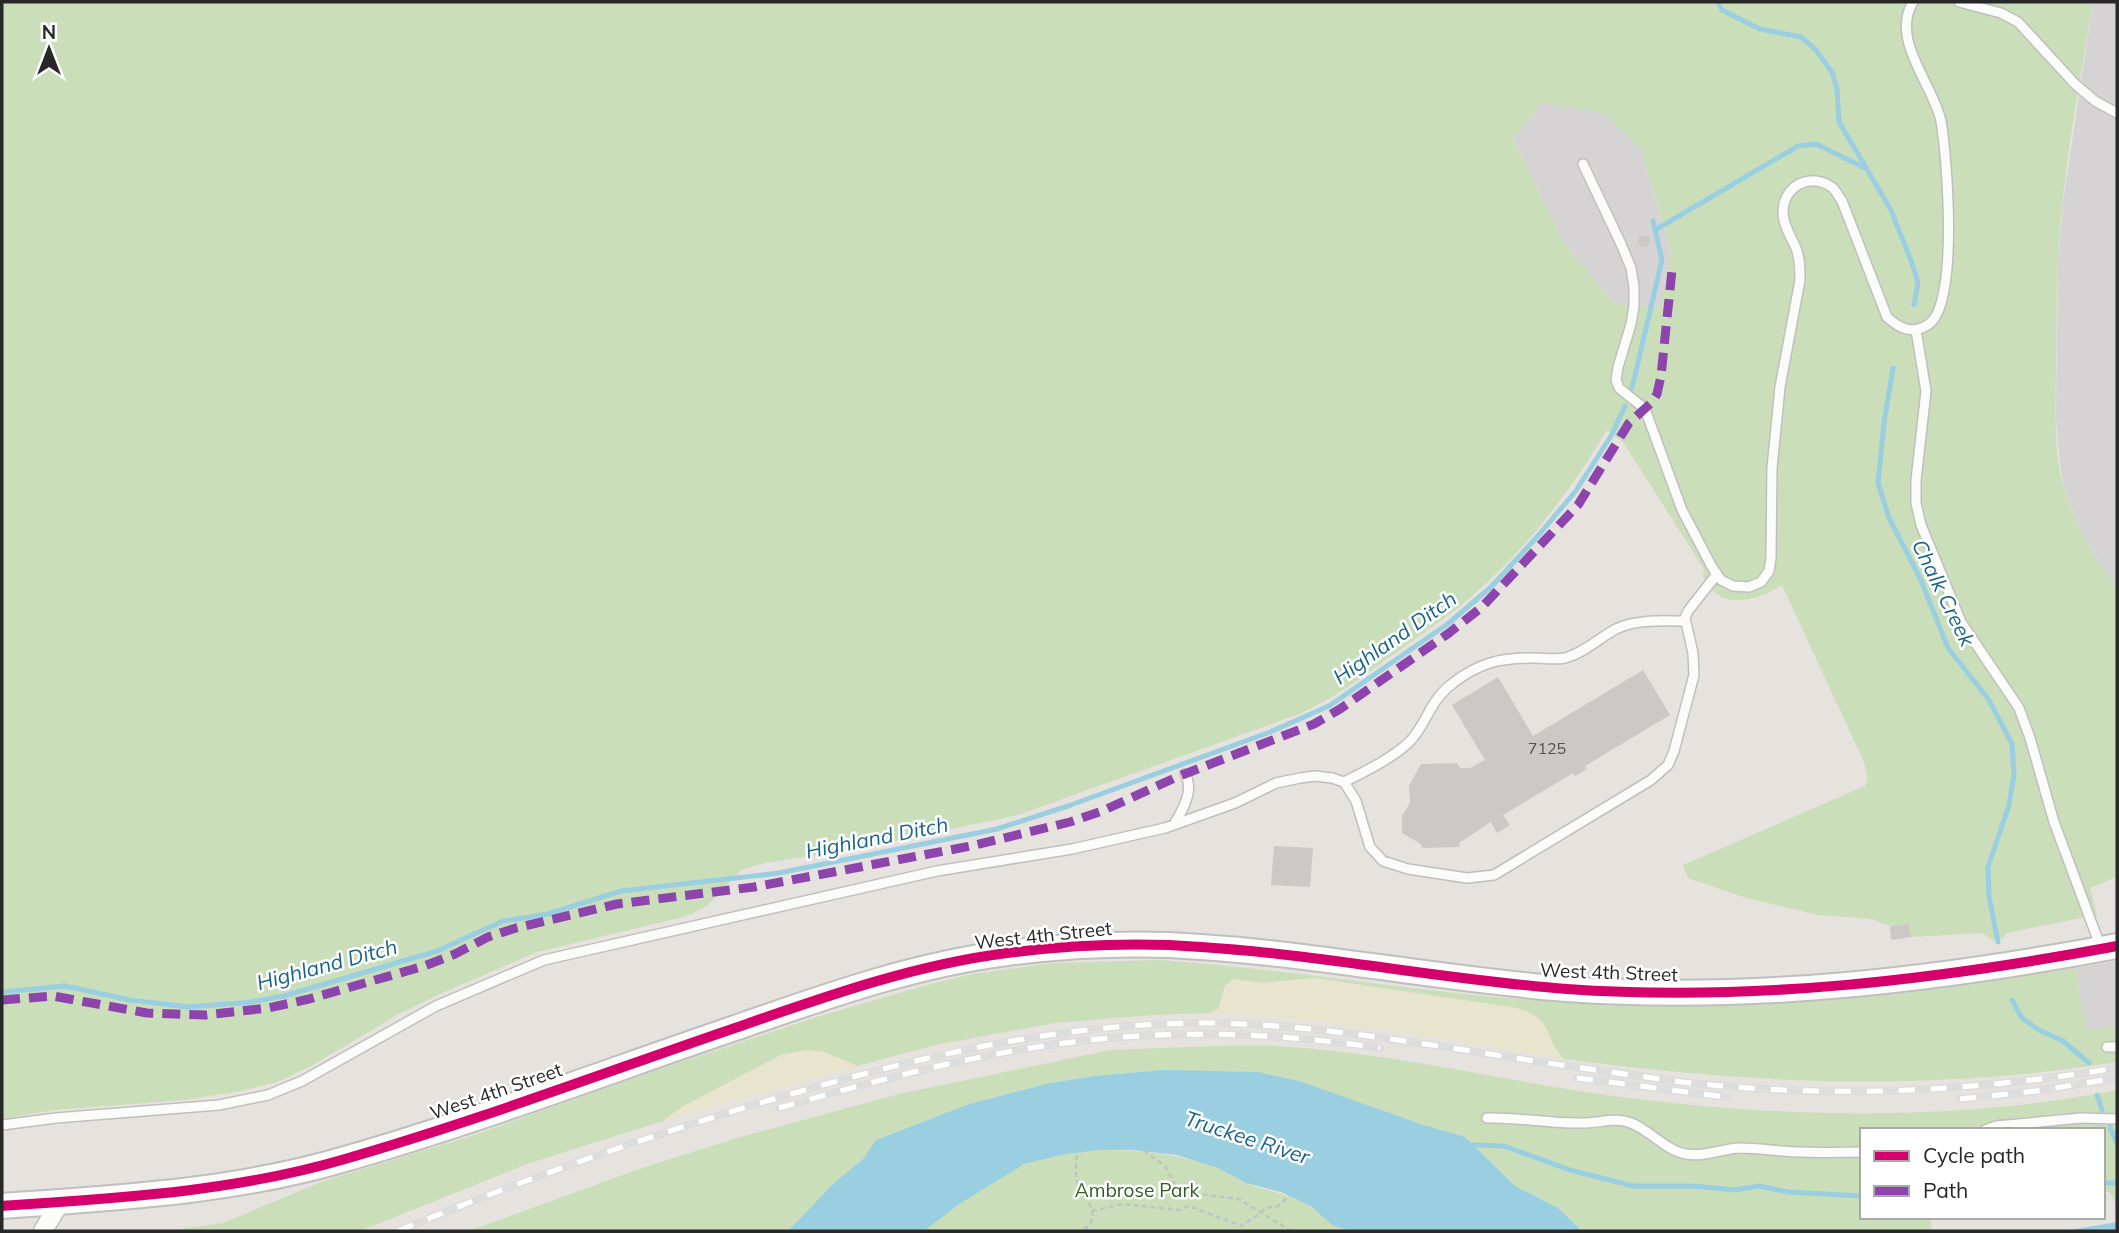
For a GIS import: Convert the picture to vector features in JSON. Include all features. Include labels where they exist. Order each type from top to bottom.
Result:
[{"type":"main road","name":"West 4th Street","points":[[2,1206],[186,1191],[260,1179],[339,1161],[414,1138],[852,988],[951,962],[1004,953],[1099,945],[1201,947],[1503,984],[1649,993],[1728,993],[1875,983],[2109,948]]},
{"type":"street","points":[[43,1231],[60,1202]]},
{"type":"lane","points":[[1583,164],[1621,244],[1634,286],[1632,315],[1616,380],[1619,388],[1645,409],[1682,510],[1717,574],[1721,580],[1733,586],[1749,587],[1761,582],[1769,571],[1772,468],[1780,387],[1800,280],[1798,258],[1785,225],[1783,212],[1786,198],[1794,186],[1805,180],[1819,181],[1833,188],[1842,201],[1887,317],[1896,326],[1910,331],[1916,330],[1933,321],[1941,309],[1946,279],[1948,227],[1943,140],[1940,118],[1909,44],[1906,13],[1913,2]]},
{"type":"lane","points":[[1959,2],[2001,13],[2018,22],[2075,83],[2095,101],[2117,113]]},
{"type":"lane","points":[[1916,330],[1926,391],[1916,480],[1920,525],[1961,622],[2019,708],[2054,822],[2109,948]]},
{"type":"lane","points":[[2,1125],[219,1105],[268,1095],[302,1082],[436,1006],[544,960],[937,871],[1072,849],[1174,825],[1235,803],[1276,783],[1315,776],[1344,782],[1356,801],[1370,847],[1383,862],[1408,869],[1467,878],[1494,875],[1651,780],[1668,765],[1679,737],[1694,675],[1693,653],[1685,621],[1688,611],[1717,574]]},
{"type":"lane","points":[[1344,782],[1404,746],[1413,738],[1442,692],[1479,666],[1500,660],[1564,658],[1623,626],[1640,622],[1685,621]]},
{"type":"lane","points":[[1174,825],[1188,795],[1189,782],[1185,774]]},
{"type":"lane","points":[[1488,1118],[1515,1117],[1547,1122],[1628,1122],[1647,1130],[1683,1154],[1704,1156],[1733,1148],[1860,1152]]},
{"type":"lane","points":[[1990,1128],[2081,1118],[2117,1119]]},
{"type":"path","points":[[1144,1151],[1165,1166],[1176,1186],[1200,1194],[1239,1199],[1291,1231]]},
{"type":"path","points":[[1077,1155],[1076,1172],[1080,1189],[1092,1211],[1090,1223],[1081,1231]]},
{"type":"path","points":[[1092,1211],[1123,1204],[1180,1210],[1189,1206],[1241,1226],[1265,1208],[1278,1206],[1289,1196]]},
{"type":"shaded area","points":[[2093,2],[2117,2],[2117,587],[2080,529],[2065,493],[2056,418],[2058,261],[2063,202]]},
{"type":"shaded area","points":[[1541,103],[1603,113],[1641,149],[1671,253],[1660,308],[1615,304],[1564,244],[1513,140]]},
{"type":"shaded area","points":[[2117,961],[2117,1026],[2087,1032],[2075,968]]},
{"type":"green space","points":[[2,2],[2093,2],[2072,131],[2060,228],[2055,412],[2059,463],[2066,495],[2088,543],[2117,587],[2117,877],[2090,888],[2097,915],[2006,933],[2003,939],[1992,940],[1983,933],[1911,937],[1909,924],[1890,926],[1872,919],[1818,915],[1743,897],[1688,878],[1683,865],[1865,786],[1868,779],[1864,762],[1782,585],[1758,597],[1739,600],[1729,600],[1713,591],[1703,577],[1704,569],[1623,442],[1607,430],[1546,519],[1492,578],[1453,611],[1371,671],[1299,714],[1018,815],[861,848],[765,863],[741,870],[707,906],[688,916],[537,952],[399,1014],[311,1066],[277,1082],[184,1100],[55,1110],[2,1119]],"holes":[[[1541,103],[1603,113],[1641,149],[1671,253],[1660,308],[1615,304],[1564,244],[1513,140]]]},
{"type":"green space","points":[[1160,960],[1532,1001],[1673,1006],[1760,1004],[1891,994],[2075,968],[2087,1031],[2117,1026],[2117,1062],[2047,1072],[1909,1081],[1772,1079],[1634,1068],[1564,1059],[1538,1018],[1516,1008],[1314,978],[1261,983],[1233,979],[1225,986],[1218,1010],[1209,1013],[1055,1023],[936,1045],[857,1066],[824,1052],[783,1054],[682,1107],[663,1121],[527,1164],[360,1231],[166,1231],[223,1223],[321,1182],[474,1135],[817,1017],[923,986],[972,974],[1054,963]]},
{"type":"green space","points":[[1212,1046],[1319,1049],[1621,1097],[1807,1112],[1932,1112],[1994,1108],[2117,1090],[2117,1205],[2109,1192],[2105,1191],[2105,1128],[1860,1128],[1860,1219],[1930,1219],[1932,1231],[1582,1231],[1558,1208],[1515,1186],[1465,1137],[1338,1095],[1223,1072],[1162,1070],[1050,1083],[969,1104],[876,1140],[863,1159],[834,1183],[788,1231],[469,1231],[642,1168],[737,1138],[899,1094],[1111,1050]]},
{"type":"green space","name":"Ambrose Park","points":[[1098,1150],[1157,1153],[1200,1162],[1251,1185],[1300,1201],[1350,1231],[924,1231],[971,1195],[1010,1171],[1041,1159]]},
{"type":"sand","points":[[1314,978],[1517,1008],[1538,1018],[1564,1059],[1343,1024],[1209,1013],[1218,1009],[1225,986],[1233,979],[1261,983]]},
{"type":"sand","points":[[806,1050],[824,1052],[857,1066],[663,1121],[682,1107],[783,1054]]},
{"type":"water","name":"Truckee River","points":[[1162,1070],[1257,1072],[1299,1081],[1465,1137],[1515,1186],[1558,1208],[1582,1231],[1350,1231],[1332,1225],[1312,1207],[1281,1192],[1246,1183],[1218,1168],[1177,1155],[1098,1150],[1024,1164],[958,1205],[924,1231],[788,1231],[834,1183],[863,1159],[876,1140],[969,1104],[1050,1083]]},
{"type":"water","points":[[2117,1222],[2117,1231],[2064,1231]]},
{"type":"building","points":[[1639,236],[1649,236],[1649,246],[1639,246]]},
{"type":"building","points":[[1643,670],[1670,715],[1585,766],[1587,769],[1575,776],[1573,773],[1503,815],[1510,825],[1497,833],[1491,822],[1459,843],[1460,847],[1422,848],[1421,844],[1402,833],[1402,816],[1410,803],[1409,786],[1421,764],[1457,763],[1460,768],[1470,768],[1485,760],[1452,705],[1498,677],[1533,736]]},
{"type":"building","points":[[1274,846],[1313,848],[1310,887],[1271,885]]},
{"type":"building","points":[[1909,924],[1911,937],[1891,940],[1890,926]]},
{"type":"waterway","name":"Chalk Creek","points":[[1718,2],[1722,10],[1760,29],[1801,37],[1815,49],[1832,72],[1837,89],[1839,122],[1891,210],[1912,263],[1918,283],[1914,305]]},
{"type":"waterway","points":[[1655,230],[1798,146],[1816,144],[1865,168]]},
{"type":"waterway","name":"Highland Ditch","points":[[1632,388],[1662,260],[1653,221]]},
{"type":"waterway","name":"Chalk Creek","points":[[1893,368],[1878,483],[1889,518],[1920,578],[1948,648],[1989,700],[2012,744],[2014,774],[2009,805],[1988,867],[1989,897],[1998,942]]},
{"type":"waterway","name":"Highland Ditch","points":[[2,992],[65,986],[130,1000],[189,1007],[251,1002],[284,996],[437,951],[503,921],[548,914],[621,891],[779,873],[997,829],[1071,805],[1270,732],[1329,706],[1449,623],[1491,587],[1575,492],[1611,436],[1625,406]]},
{"type":"waterway","name":"Chalk Creek","points":[[2012,1000],[2022,1018],[2039,1030],[2063,1041],[2089,1063]]},
{"type":"waterway","name":"Chalk Creek","points":[[2097,1095],[2102,1110]]},
{"type":"waterway","name":"Chalk Creek","points":[[2110,1127],[2117,1144]]},
{"type":"waterway","points":[[1474,1145],[1504,1146],[1570,1170],[1633,1186],[1694,1186],[1735,1190],[1759,1186],[1788,1192],[1860,1196]]},
{"type":"waterway","points":[[2105,1183],[2117,1183]]},
{"type":"railway","points":[[398,1231],[581,1161],[767,1101],[930,1058],[1041,1036],[1097,1029],[1209,1023],[1305,1029],[1401,1040],[1682,1082],[1793,1090],[1953,1087],[2007,1083],[2117,1068]]},
{"type":"railway","points":[[779,1108],[962,1061],[1036,1047],[1111,1038],[1188,1034],[1265,1036],[1380,1048]]},
{"type":"railway","points":[[1577,1078],[1726,1097]]},
{"type":"railway","points":[[1960,1099],[2036,1091],[2117,1078]]},
{"type":"marked path","points":[[2,1000],[53,996],[147,1013],[206,1015],[268,1008],[424,966],[488,937],[516,928],[617,904],[754,887],[971,846],[1070,822],[1314,724],[1340,709],[1482,607],[1578,505],[1629,423],[1657,394],[1672,270]]},
{"type":"cycle path","points":[[2,1206],[175,1192],[303,1170],[443,1129],[869,983],[937,965],[1007,953],[1104,945],[1177,945],[1293,956],[1521,985],[1706,993],[1912,978],[2117,946]]}]
